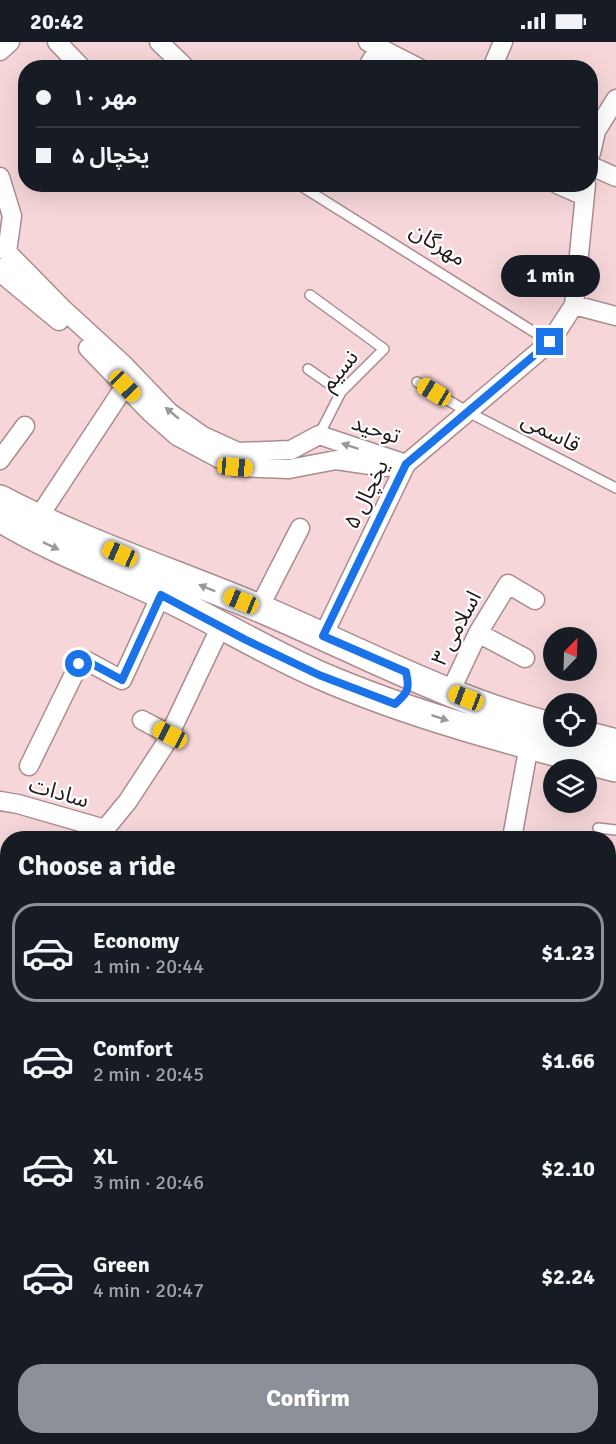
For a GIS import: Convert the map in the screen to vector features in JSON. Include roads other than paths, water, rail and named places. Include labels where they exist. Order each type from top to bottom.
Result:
[{"type":"main road","points":[[0,499],[120,554],[259,608],[450,692],[500,711],[543,724]]},
{"type":"main road","points":[[0,518],[21,531],[161,595],[319,675],[395,704],[529,745],[616,768]]},
{"type":"main road","points":[[246,640],[248,620],[259,608]]},
{"type":"main road","points":[[395,704],[409,686],[406,672]]},
{"type":"main road","points":[[597,738],[616,743]]},
{"type":"street","points":[[0,51],[10,42]]},
{"type":"street","points":[[57,42],[74,60]]},
{"type":"street","points":[[159,42],[178,60]]},
{"type":"street","points":[[495,60],[503,42]]},
{"type":"street","points":[[370,60],[374,45],[403,60]]},
{"type":"street","points":[[598,124],[616,99]]},
{"type":"street","points":[[598,169],[616,177]]},
{"type":"street","name":"توحید","points":[[0,177],[12,216],[7,252],[131,382],[177,436],[236,460],[289,469],[336,460],[384,467],[406,464]]},
{"type":"street","name":"یخچال ۵","points":[[323,636],[406,464],[550,342],[574,305],[585,192]]},
{"type":"street","points":[[2,278],[20,265]]},
{"type":"street","name":"توحید","points":[[2,278],[39,303],[104,362],[131,382]]},
{"type":"street","points":[[574,305],[616,316]]},
{"type":"street","points":[[38,518],[131,382]]},
{"type":"street","points":[[0,460],[25,426]]},
{"type":"street","name":"توحید","points":[[236,460],[291,450],[319,435],[406,464]]},
{"type":"street","points":[[289,469],[291,450]]},
{"type":"street","points":[[259,608],[300,528]]},
{"type":"street","name":"اسلامی ۳","points":[[450,692],[477,633],[508,584],[535,600]]},
{"type":"street","points":[[28,766],[82,660],[122,680],[161,595]]},
{"type":"street","points":[[142,720],[170,735],[220,626]]},
{"type":"street","points":[[477,633],[525,658]]},
{"type":"street","name":"سادات","points":[[0,801],[18,804],[76,830],[105,829],[128,801],[170,735]]},
{"type":"street","points":[[513,831],[529,745]]},
{"type":"lane","name":"مهرگان","points":[[311,192],[550,342]]},
{"type":"lane","name":"نسیم","points":[[310,295],[384,349],[341,392],[319,435]]},
{"type":"lane","points":[[308,369],[341,392]]},
{"type":"lane","name":"قاسمی","points":[[417,382],[468,412],[616,488]]},
{"type":"lane","points":[[598,828],[616,830]]}]
